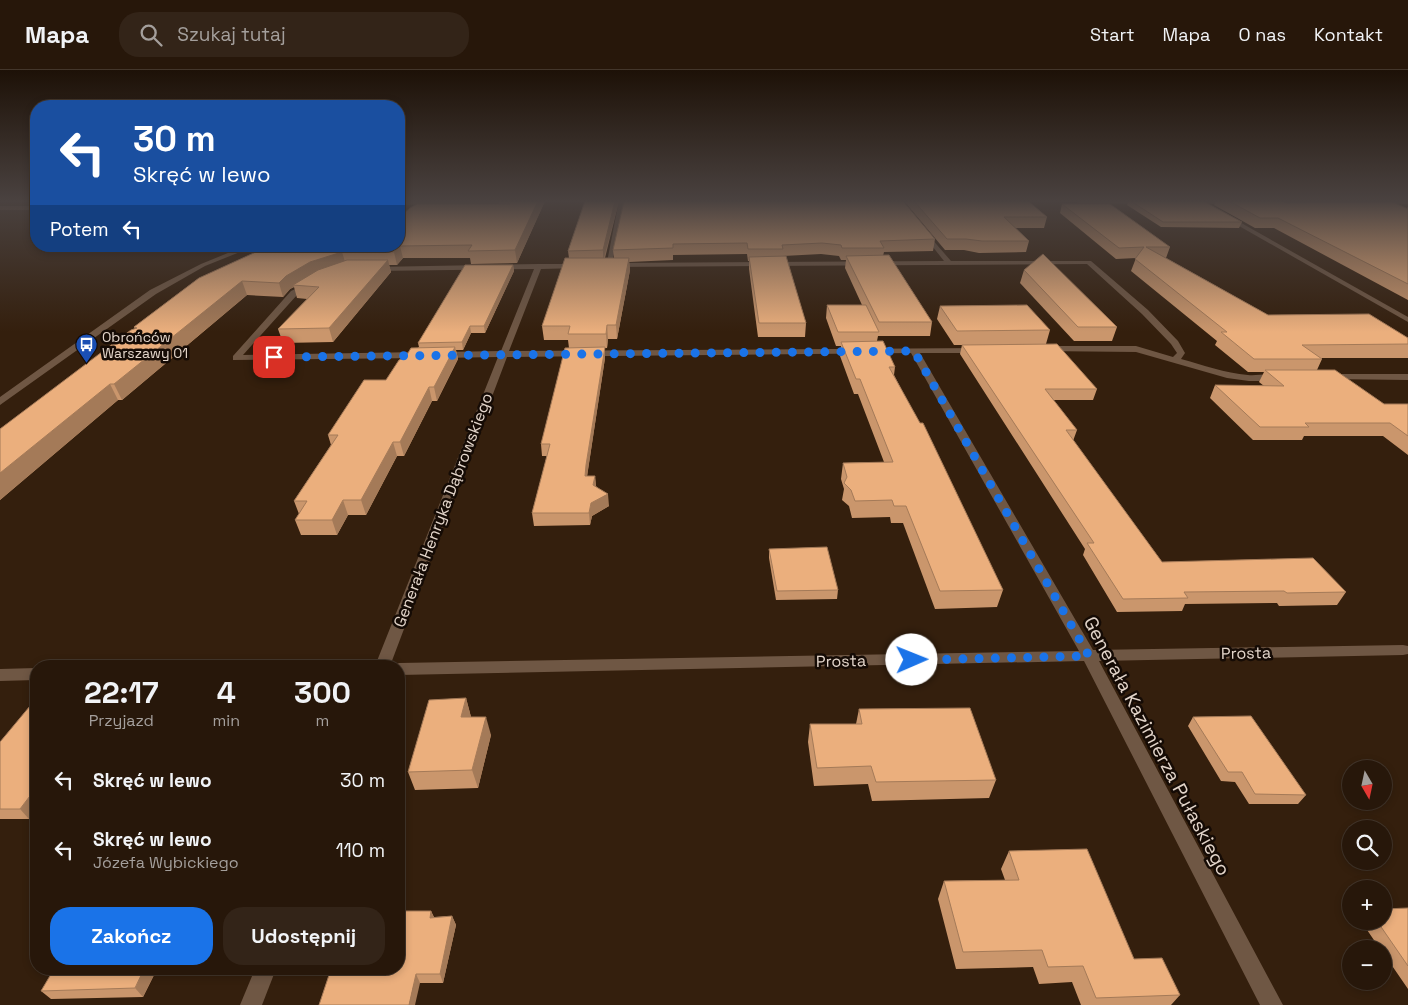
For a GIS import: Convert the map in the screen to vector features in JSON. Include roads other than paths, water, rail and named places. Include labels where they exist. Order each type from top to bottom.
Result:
[{"type":"street","points":[[608,266],[613,245]]},
{"type":"street","points":[[934,245],[949,263]]},
{"type":"street","points":[[1275,245],[1408,320]]},
{"type":"street","points":[[0,402],[153,292],[203,265],[237,252]]},
{"type":"street","points":[[598,266],[1089,262],[1145,312],[1150,321],[1178,347],[1182,353],[1175,361]]},
{"type":"street","name":"Generała Henryka Dąbrowskiego","points":[[384,660],[539,266]]},
{"type":"street","points":[[368,269],[588,266]]},
{"type":"street","points":[[318,279],[294,293],[236,358],[984,350]]},
{"type":"street","points":[[1033,350],[1130,348],[1237,377],[1289,378]]},
{"type":"street","name":"Generała Kazimierza Pułaskiego","points":[[914,351],[1089,656],[1272,1005]]},
{"type":"street","points":[[1318,378],[1408,377]]},
{"type":"street","name":"Prosta","points":[[405,670],[1402,650]]},
{"type":"street","points":[[0,675],[30,674]]},
{"type":"street","points":[[251,1005],[263,975]]},
{"type":"place","name":"Obrońców Warszawy 01","points":[[86,364]]}]
